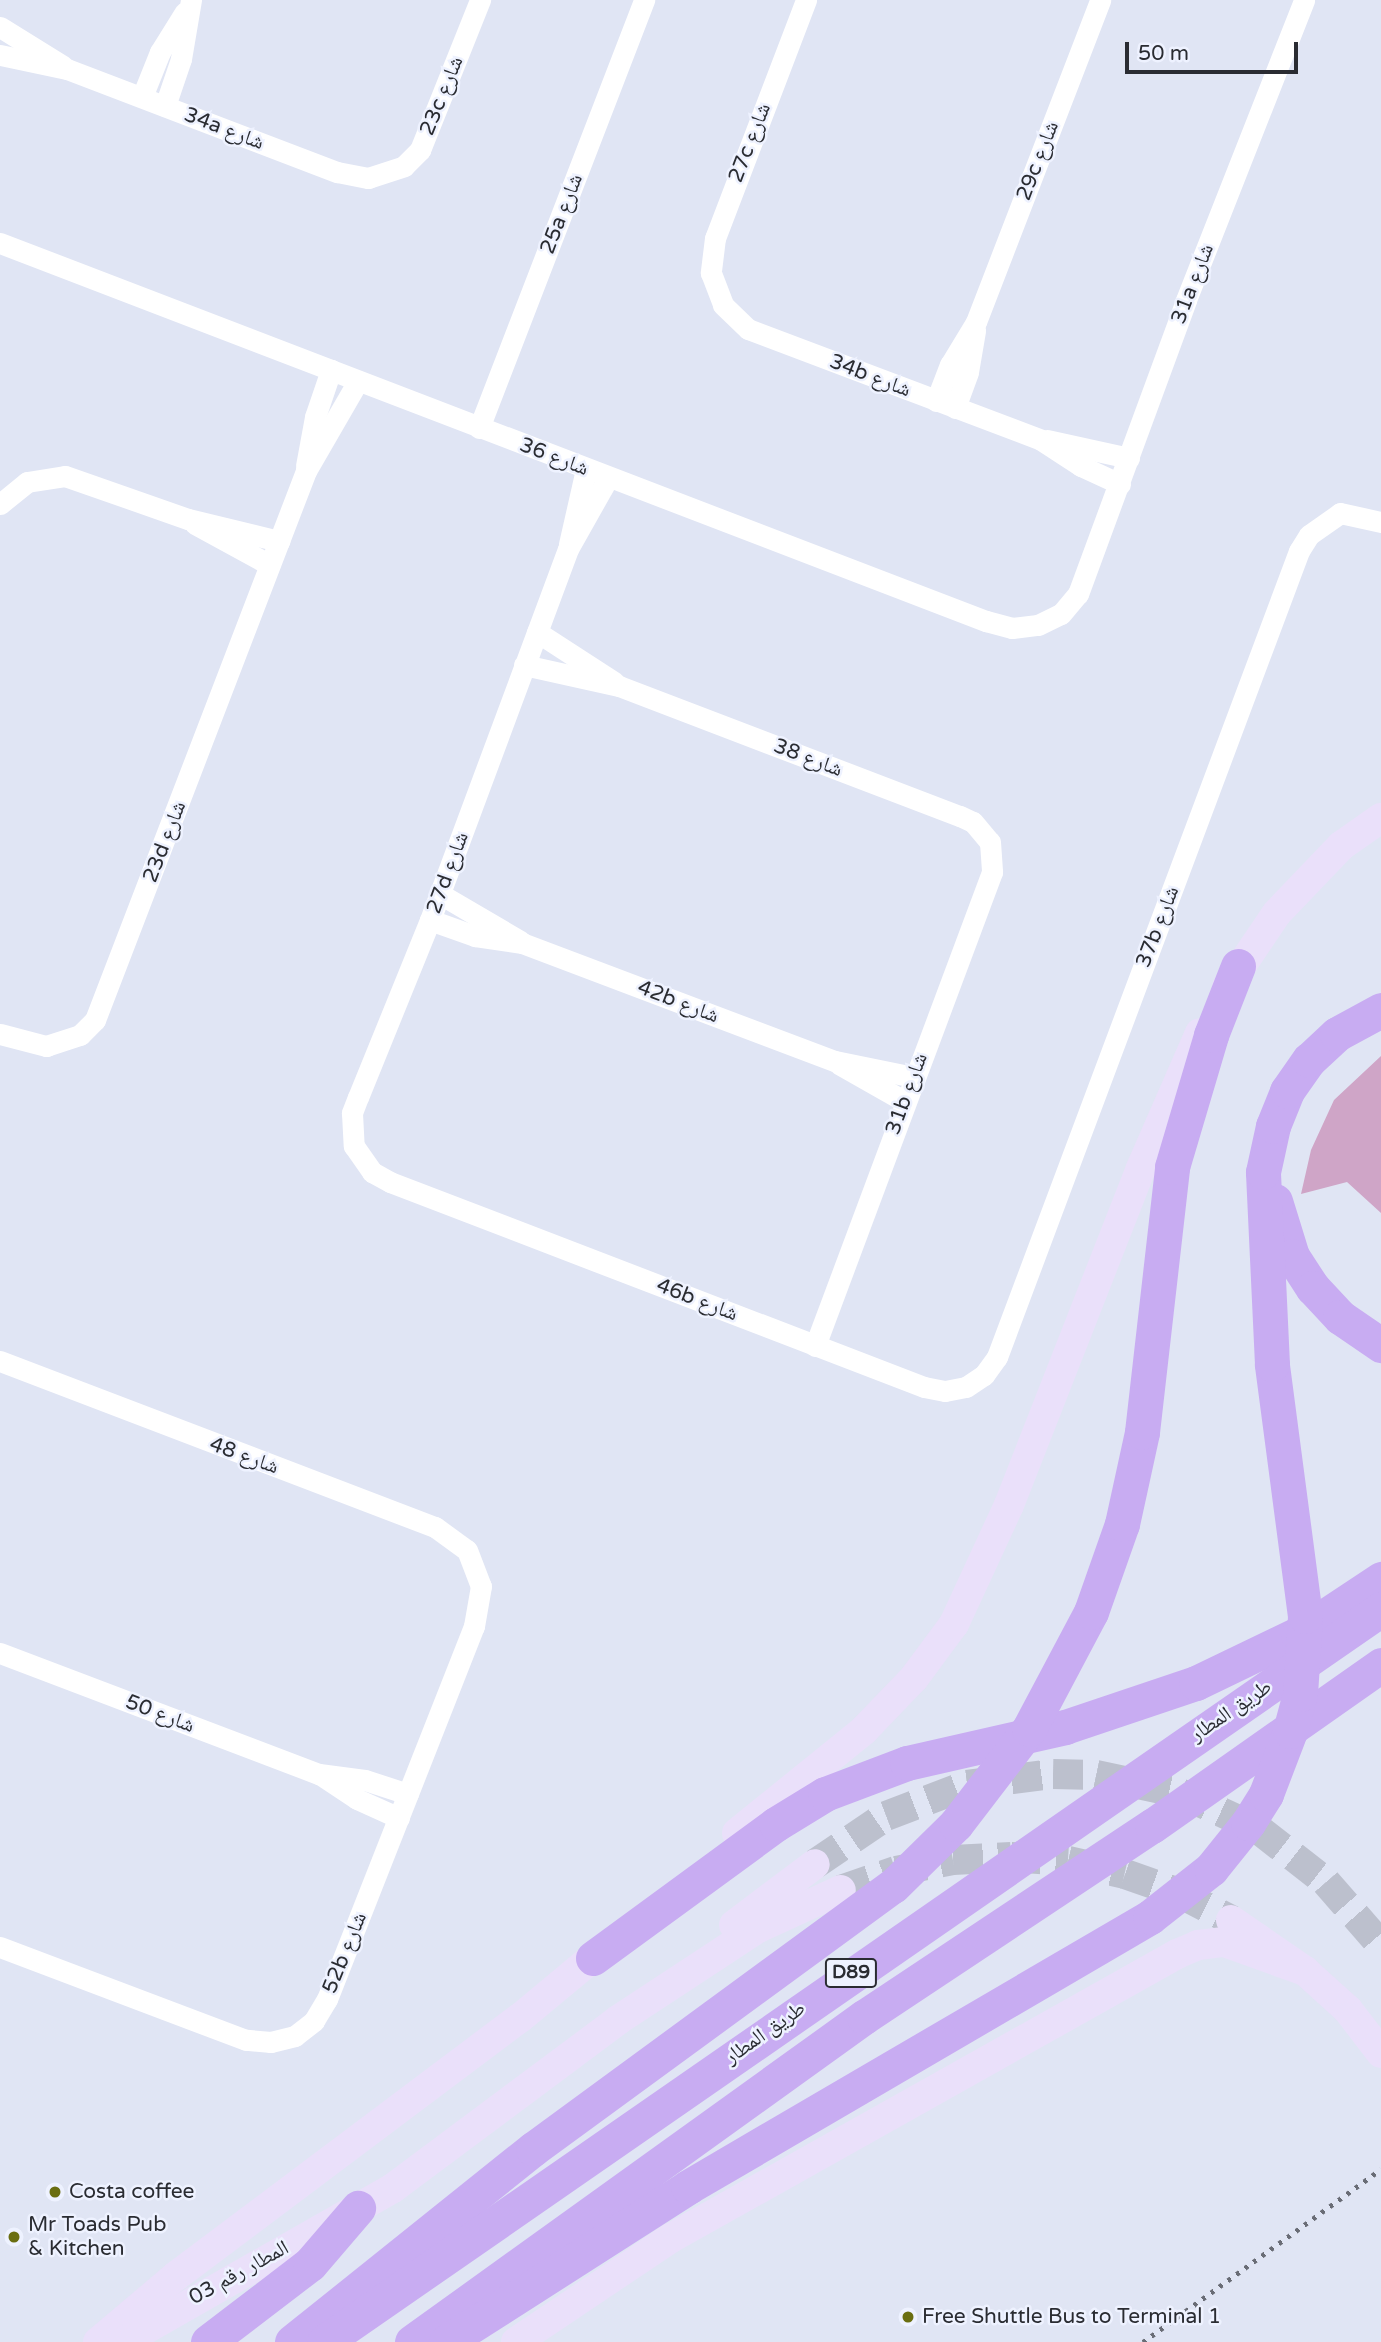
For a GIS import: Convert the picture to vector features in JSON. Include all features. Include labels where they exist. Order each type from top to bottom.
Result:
[{"type":"highway","points":[[292,2342],[544,2141],[864,1909],[929,1853],[1004,1764],[1051,1692],[1091,1612],[1125,1513],[1142,1432],[1172,1167],[1211,1035],[1238,966]]},
{"type":"highway","points":[[446,2342],[638,2218],[1171,1903],[1228,1850],[1266,1794],[1300,1694],[1305,1616],[1272,1364],[1262,1221],[1263,1172],[1273,1126],[1287,1091],[1309,1060],[1337,1034],[1381,1010]]},
{"type":"highway","points":[[1273,1126],[1273,1193],[1292,1256],[1339,1317],[1381,1345]]},
{"type":"highway","points":[[593,1958],[776,1824],[825,1794],[907,1763],[1065,1727],[1185,1688],[1298,1634],[1381,1579]]},
{"type":"highway","name":"طريق المطار","points":[[324,2342],[1381,1609]]},
{"type":"highway","name":"D89","points":[[412,2342],[864,2017],[1152,1826],[1381,1665]]},
{"type":"highway","points":[[208,2342],[310,2264],[358,2208]]},
{"type":"main road","points":[[98,2342],[176,2276],[381,2125],[593,1958],[697,1866],[864,1730],[914,1678],[954,1624],[1009,1506],[1166,1107],[1192,1048],[1238,966],[1277,913],[1341,846],[1381,818]]},
{"type":"main road","points":[[618,2021],[815,1864]]},
{"type":"main road","points":[[618,2021],[758,1928],[841,1890]]},
{"type":"main road","points":[[1231,1920],[1305,1971],[1348,2010],[1381,2053]]},
{"type":"main road","points":[[516,2342],[670,2238],[1177,1954],[1198,1945],[1224,1942],[1305,1971]]},
{"type":"main road","name":"المطار رقم 03","points":[[122,2342],[421,2170],[618,2021]]},
{"type":"street","name":"23c شارع","points":[[384,176],[404,166],[420,150],[480,0]]},
{"type":"street","name":"25a شارع","points":[[479,428],[644,0]]},
{"type":"street","name":"27c شارع","points":[[715,290],[715,238],[806,0]]},
{"type":"street","name":"29c شارع","points":[[946,404],[950,365],[976,322],[1100,0]]},
{"type":"street","name":"31a شارع","points":[[1088,570],[1304,0]]},
{"type":"street","points":[[142,97],[160,52],[190,4]]},
{"type":"street","points":[[165,106],[181,59],[190,4]]},
{"type":"street","name":"34a شارع","points":[[0,27],[67,69]]},
{"type":"street","name":"34a شارع","points":[[0,55],[67,69],[337,173],[368,178],[384,176]]},
{"type":"street","name":"شارع 36","points":[[0,243],[608,478],[1012,628],[1038,625],[1061,614],[1078,594],[1088,570]]},
{"type":"street","name":"34b شارع","points":[[715,290],[734,318],[748,328],[1041,440]]},
{"type":"street","name":"23d شارع","points":[[306,471],[315,417],[331,370]]},
{"type":"street","name":"23d شارع","points":[[0,1034],[46,1046],[80,1035],[95,1020],[306,471],[358,381]]},
{"type":"street","points":[[1041,440],[1088,446],[1129,458]]},
{"type":"street","points":[[1041,440],[1081,466],[1119,484]]},
{"type":"street","name":"27d شارع","points":[[390,1182],[360,1160],[354,1146],[352,1113],[440,894],[568,550],[586,469]]},
{"type":"street","points":[[0,504],[27,482],[65,475],[188,519],[279,541]]},
{"type":"street","name":"27d شارع","points":[[568,550],[608,478]]},
{"type":"street","name":"37b شارع","points":[[997,1357],[1299,551],[1309,535],[1340,513],[1381,522]]},
{"type":"street","points":[[188,519],[270,565]]},
{"type":"street","name":"شارع 38","points":[[537,632],[619,686]]},
{"type":"street","name":"شارع 38","points":[[524,665],[619,686],[973,822],[990,842]]},
{"type":"street","name":"31b شارع","points":[[815,1346],[904,1101],[992,872],[990,842]]},
{"type":"street","name":"42b شارع","points":[[440,894],[522,943],[835,1061],[913,1077]]},
{"type":"street","name":"42b شارع","points":[[430,920],[475,936],[522,943]]},
{"type":"street","name":"42b شارع","points":[[835,1061],[904,1101]]},
{"type":"street","name":"46b شارع","points":[[390,1182],[815,1346],[945,1391],[975,1381],[997,1357]]},
{"type":"street","name":"شارع 48","points":[[0,1361],[435,1527],[453,1536],[476,1566]]},
{"type":"street","name":"52b شارع","points":[[0,1948],[246,2040],[271,2042],[295,2036],[314,2021],[327,1999],[474,1626],[481,1586],[476,1566]]},
{"type":"street","name":"شارع 50","points":[[0,1653],[319,1774]]},
{"type":"street","points":[[319,1774],[365,1780],[408,1794]]},
{"type":"street","points":[[319,1774],[357,1799],[399,1818]]},
{"type":"shaded area","points":[[1381,1056],[1381,1213],[1347,1182],[1301,1194],[1311,1150],[1334,1100]]},
{"type":"tunnel","points":[[815,1864],[886,1816],[967,1785],[1053,1774],[1096,1775],[1180,1793],[1258,1829],[1326,1882],[1381,1945]]},
{"type":"tunnel","points":[[841,1890],[896,1871],[953,1860],[1011,1857],[1068,1861],[1125,1874],[1179,1893],[1231,1920]]},
{"type":"railway","points":[[1143,2342],[1381,2169]]},
{"type":"place","name":"Costa coffee","points":[[55,2192]]},
{"type":"place","name":"Mr Toads Pub & Kitchen","points":[[14,2237]]},
{"type":"place","name":"Free Shuttle Bus to Terminal 1","points":[[908,2317]]}]
